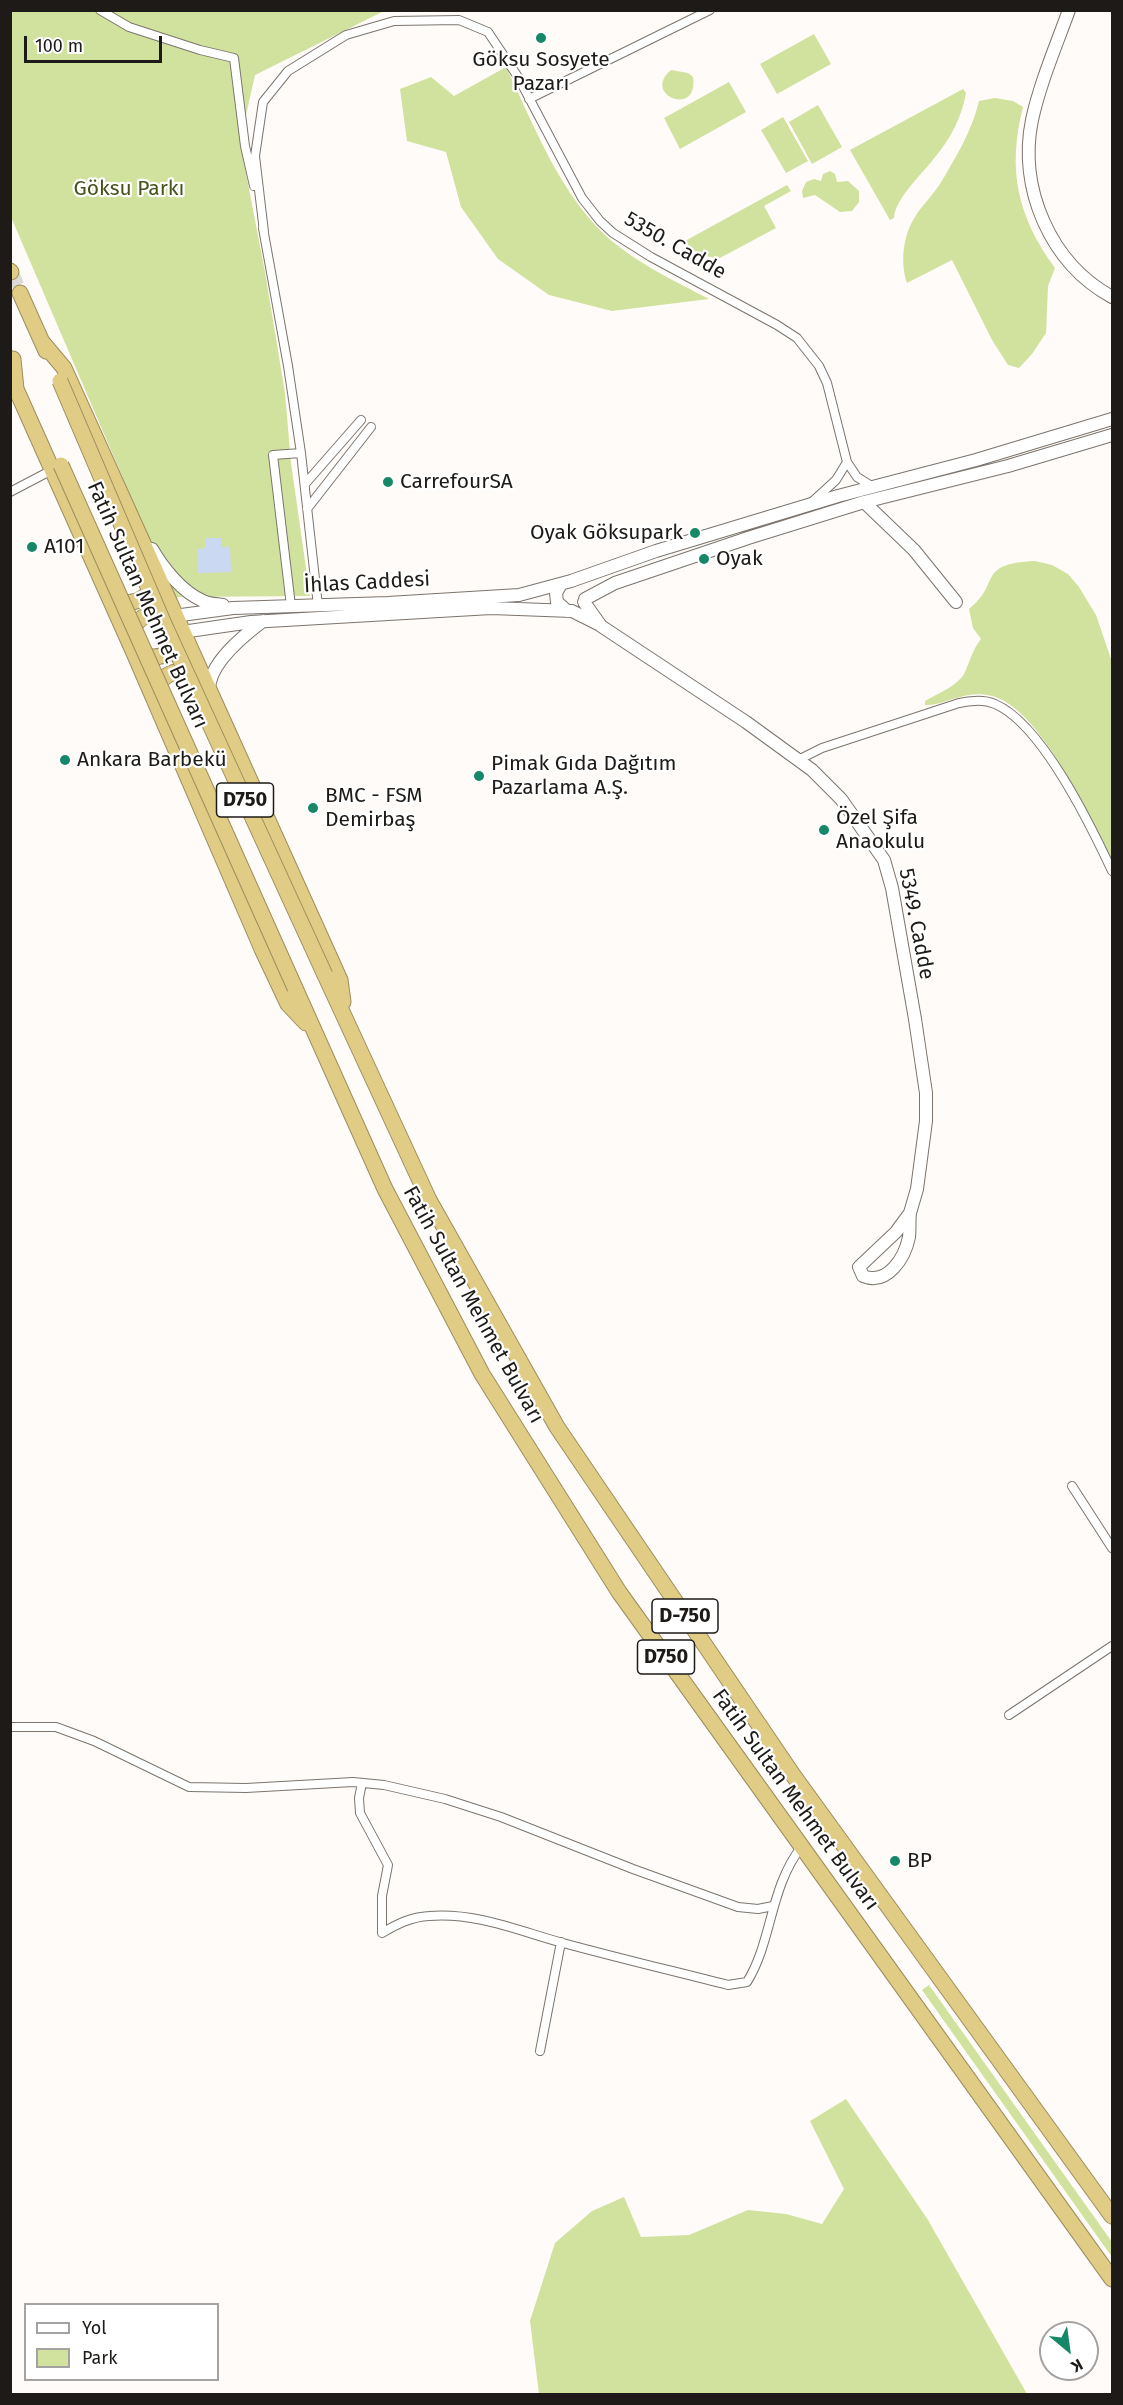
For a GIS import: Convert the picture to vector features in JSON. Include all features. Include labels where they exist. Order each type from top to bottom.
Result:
[{"type":"highway","name":"Fatih Sultan Mehmet Bulvarı","points":[[20,293],[164,624],[429,1200],[557,1427],[793,1774],[1113,2216]]},
{"type":"highway","points":[[43,343],[64,368],[340,980],[346,1023]]},
{"type":"highway","name":"Fatih Sultan Mehmet Bulvarı","points":[[12,355],[385,1188],[482,1374],[620,1592],[1113,2279]]},
{"type":"highway","points":[[12,355],[16,388],[262,949],[288,1004],[316,1035]]},
{"type":"highway","points":[[108,595],[118,601],[128,603],[138,601],[151,591],[156,575]]},
{"type":"highway","points":[[126,636],[139,618],[146,614],[161,612],[174,616]]},
{"type":"highway","points":[[134,653],[160,658],[173,650],[182,632]]},
{"type":"highway","points":[[153,698],[159,682],[172,672],[187,671],[206,686]]},
{"type":"main road","points":[[1069,10],[1032,121],[1030,156],[1032,193],[1038,212],[1054,242],[1099,290],[1113,297]]},
{"type":"main road","points":[[570,611],[581,608],[585,601],[615,583],[649,570],[864,502],[879,490],[1113,419]]},
{"type":"main road","points":[[879,490],[1008,466],[1113,435]]},
{"type":"main road","points":[[113,481],[160,563],[171,575],[203,601],[233,608]]},
{"type":"main road","name":"İhlas Caddesi","points":[[174,616],[233,608],[318,606],[519,594],[566,582],[656,551],[807,506],[879,490]]},
{"type":"main road","points":[[864,502],[914,550],[956,602]]},
{"type":"main road","points":[[585,601],[584,589],[566,582],[556,597],[559,606],[601,626]]},
{"type":"main road","name":"5349. Cadde","points":[[585,601],[601,626],[746,722],[826,782],[841,799],[884,860],[889,876],[926,1093],[926,1121],[919,1172],[910,1213],[909,1236],[898,1262],[882,1276],[872,1278],[863,1276],[859,1267],[896,1232],[910,1213]]},
{"type":"main road","name":"İhlas Caddesi","points":[[182,632],[263,621],[491,608],[570,611]]},
{"type":"main road","points":[[206,686],[215,669],[245,635],[263,621]]},
{"type":"street","name":"5350. Cadde","points":[[100,10],[129,27],[200,50],[234,58],[245,146],[264,232],[288,366],[305,484],[318,606]]},
{"type":"street","points":[[529,99],[710,10]]},
{"type":"street","name":"5350. Cadde","points":[[264,232],[255,156],[263,102],[288,71],[346,35],[394,21],[459,20],[488,33],[518,77],[582,198],[600,221],[613,233],[651,257],[777,325],[797,338],[809,350],[827,383],[847,462],[857,477],[879,490]]},
{"type":"street","points":[[305,484],[361,420]]},
{"type":"street","points":[[308,509],[371,427]]},
{"type":"street","points":[[291,606],[273,455],[301,453]]},
{"type":"street","points":[[807,506],[836,480],[847,462]]},
{"type":"street","points":[[10,492],[52,470]]},
{"type":"street","points":[[798,760],[822,747],[959,703],[974,700],[995,704],[1017,719],[1040,745],[1072,797],[1113,872]]},
{"type":"street","points":[[1072,1486],[1113,1548]]},
{"type":"street","points":[[1009,1715],[1113,1646]]},
{"type":"street","points":[[10,1727],[56,1727],[94,1741],[189,1787],[246,1788],[362,1783],[384,1785],[446,1799],[501,1817],[738,1907],[758,1909],[773,1906]]},
{"type":"street","points":[[362,1783],[359,1798],[360,1813],[388,1865],[382,1896],[382,1933],[402,1921],[418,1917],[457,1916],[514,1927],[561,1942],[728,1985],[747,1982],[755,1970],[773,1906],[789,1862],[802,1846]]},
{"type":"street","points":[[540,2051],[561,1942]]},
{"type":"green space","name":"Göksu Parkı","points":[[10,11],[384,11],[255,75],[240,142],[285,393],[291,463],[310,596],[174,597],[11,217]]},
{"type":"green space","points":[[814,34],[831,64],[777,94],[760,64]]},
{"type":"green space","points":[[506,67],[560,177],[588,216],[604,234],[628,253],[654,270],[709,299],[612,311],[549,295],[498,259],[461,207],[446,152],[407,141],[400,89],[431,77],[454,96]]},
{"type":"green space","points":[[671,70],[688,73],[693,77],[693,89],[688,97],[673,98],[666,94],[663,87],[664,79]]},
{"type":"green space","points":[[729,82],[746,112],[680,149],[664,118]]},
{"type":"green space","points":[[963,89],[966,93],[964,102],[951,134],[899,202],[894,218],[890,220],[850,150]]},
{"type":"green space","points":[[995,98],[1013,101],[1023,107],[1016,151],[1019,191],[1032,230],[1055,268],[1048,286],[1046,333],[1019,368],[1008,365],[992,340],[952,260],[907,283],[903,258],[905,241],[911,224],[958,154],[979,101]]},
{"type":"green space","points":[[818,105],[842,147],[812,164],[789,122]]},
{"type":"green space","points":[[783,117],[808,161],[786,173],[761,130]]},
{"type":"green space","points":[[830,171],[835,174],[837,182],[848,181],[859,191],[859,202],[852,211],[840,212],[815,195],[803,198],[802,191],[806,182],[814,179],[821,181],[823,174]]},
{"type":"green space","points":[[787,185],[791,191],[764,206],[776,228],[718,259],[695,251],[685,241]]},
{"type":"green space","points":[[1035,561],[1052,565],[1068,574],[1079,587],[1096,615],[1112,662],[1112,859],[1077,792],[1045,741],[1010,704],[981,694],[925,705],[925,701],[952,686],[964,674],[981,639],[973,628],[969,609],[979,600],[992,576],[1004,566]]},
{"type":"green space","points":[[929,1985],[1112,2242],[1112,2257],[922,1990]]},
{"type":"green space","points":[[846,2099],[928,2220],[1027,2394],[539,2394],[530,2321],[555,2243],[592,2211],[624,2197],[641,2237],[689,2235],[748,2210],[786,2214],[822,2224],[844,2189],[810,2121]]},
{"type":"water","points":[[205,538],[221,538],[221,547],[230,547],[231,572],[198,573],[197,549],[205,548]]},
{"type":"tunnel","points":[[11,272],[20,293]]},
{"type":"place","name":"Göksu Sosyete Pazarı","points":[[541,38]]},
{"type":"place","name":"CarrefourSA","points":[[388,482]]},
{"type":"place","name":"Oyak Göksupark","points":[[695,533]]},
{"type":"place","name":"A101","points":[[32,547]]},
{"type":"place","name":"Oyak","points":[[704,559]]},
{"type":"place","name":"Ankara Barbekü","points":[[65,760]]},
{"type":"place","name":"Pimak Gıda Dağıtım Pazarlama A.Ş.","points":[[479,776]]},
{"type":"place","name":"BMC - FSM Demirbaş","points":[[313,808]]},
{"type":"place","name":"Özel Şifa Anaokulu","points":[[824,830]]},
{"type":"place","name":"BP","points":[[895,1861]]}]
